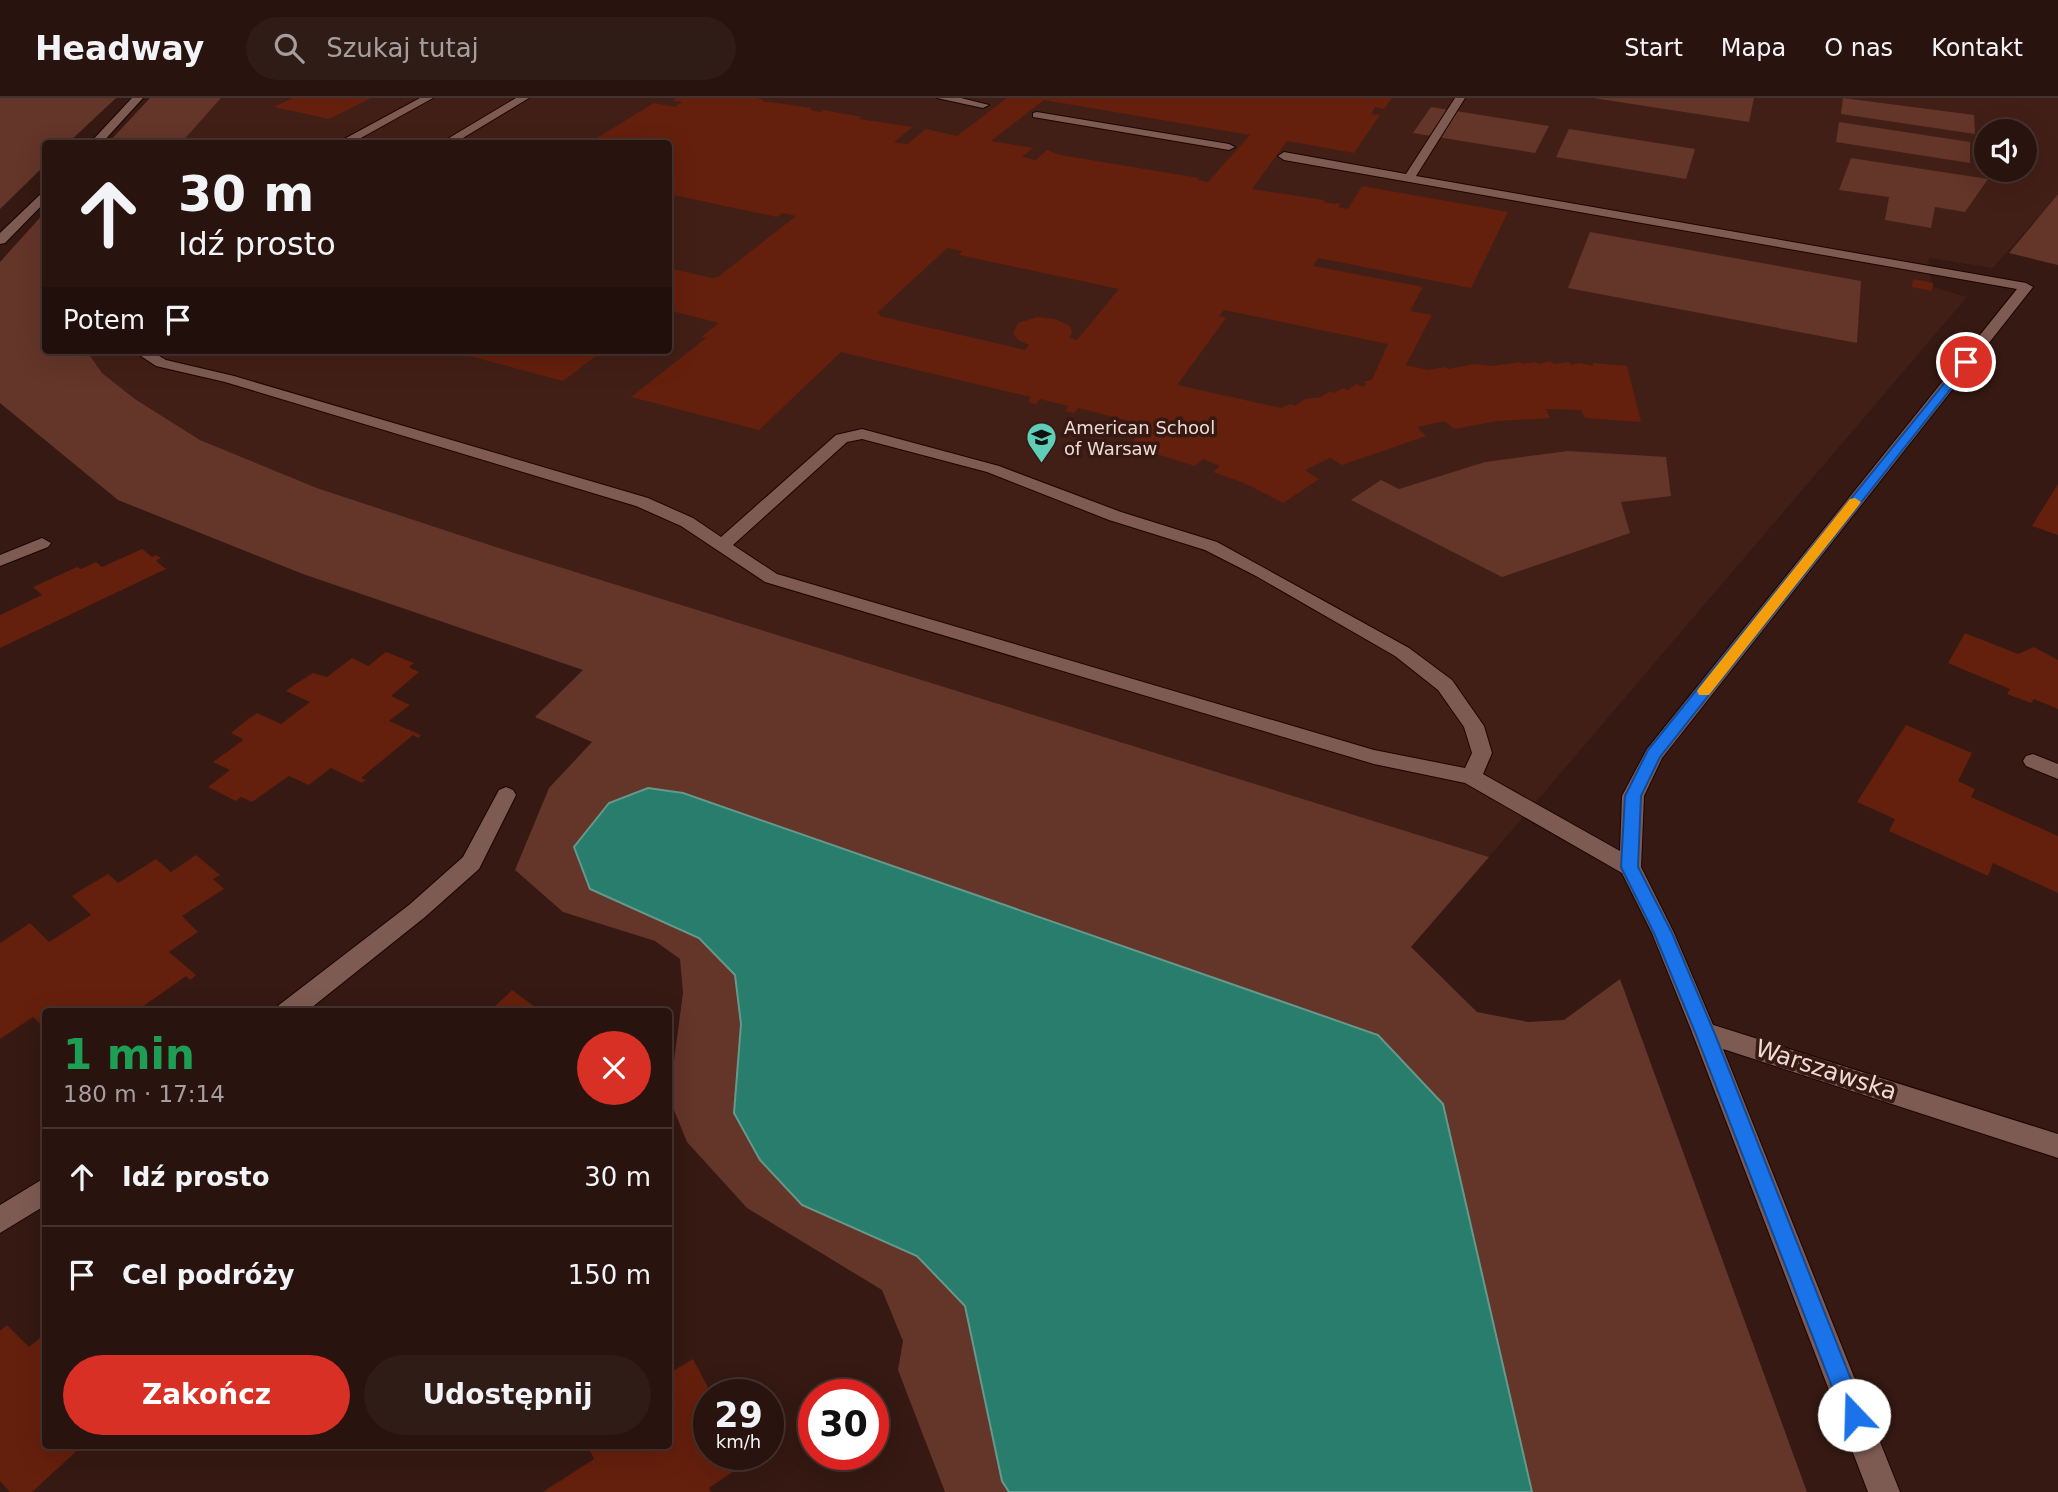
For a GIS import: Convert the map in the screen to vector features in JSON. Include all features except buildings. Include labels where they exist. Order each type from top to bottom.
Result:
[{"type":"street","points":[[97,140],[138,98]]},
{"type":"street","points":[[348,140],[428,98]]},
{"type":"street","points":[[451,140],[524,98]]},
{"type":"street","points":[[942,98],[984,106]]},
{"type":"street","points":[[1409,178],[1460,98]]},
{"type":"street","points":[[1037,115],[1230,147]]},
{"type":"street","points":[[1284,156],[2026,287],[1654,754],[1633,796],[1630,867],[1663,933],[1704,1032],[1884,1492]]},
{"type":"street","points":[[0,240],[42,197]]},
{"type":"street","points":[[145,354],[160,363],[229,379],[642,502],[687,522],[771,578],[1374,757],[1471,777],[1630,867]]},
{"type":"street","points":[[722,545],[842,438],[862,434],[993,469],[1115,516],[1211,546],[1402,652],[1445,685],[1474,726],[1482,753],[1471,777]]},
{"type":"street","points":[[0,561],[42,543]]},
{"type":"street","points":[[2033,761],[2058,772]]},
{"type":"street","points":[[293,1008],[417,911],[471,863],[506,795]]},
{"type":"street","name":"Warszawska","points":[[1704,1032],[2058,1146]]},
{"type":"street","points":[[0,1220],[42,1192]]},
{"type":"shaded area","points":[[0,98],[116,98],[71,140],[42,140],[42,168],[0,209]]},
{"type":"shaded area","points":[[150,98],[221,98],[184,140],[111,140]]},
{"type":"shaded area","name":"American School of Warsaw","points":[[221,98],[2058,98],[2058,194],[1993,268],[1929,258],[1928,269],[1933,287],[1967,297],[1489,857],[505,550],[317,488],[200,440],[135,399],[102,373],[89,354],[672,354],[672,140],[184,140]]},
{"type":"shaded area","points":[[1593,98],[1754,98],[1749,122]]},
{"type":"shaded area","points":[[1843,98],[1974,115],[1974,134],[1841,114]]},
{"type":"shaded area","points":[[1431,107],[1549,126],[1535,153],[1413,133]]},
{"type":"shaded area","points":[[1839,122],[1970,142],[1970,163],[1836,142]]},
{"type":"shaded area","points":[[1569,129],[1695,149],[1686,179],[1556,157]]},
{"type":"shaded area","points":[[1851,158],[1974,177],[1974,182],[1986,182],[1965,212],[1935,207],[1931,228],[1885,220],[1889,197],[1839,190]]},
{"type":"shaded area","points":[[2058,194],[2058,265],[2009,253]]},
{"type":"shaded area","points":[[42,215],[42,354],[89,354],[102,373],[135,399],[200,440],[317,488],[505,550],[1489,857],[1411,947],[1477,1012],[1528,1022],[1564,1020],[1620,979],[1807,1492],[945,1492],[898,1370],[903,1341],[882,1290],[747,1208],[687,1142],[672,1105],[672,1076],[683,993],[680,959],[655,941],[563,912],[515,870],[549,788],[592,742],[535,717],[583,670],[303,574],[118,500],[0,403],[0,262]]},
{"type":"shaded area","points":[[1590,232],[1861,281],[1857,343],[1568,288]]},
{"type":"shaded area","points":[[1568,451],[1666,457],[1671,496],[1621,502],[1630,533],[1502,577],[1351,500],[1381,480],[1399,489],[1485,462]]},
{"type":"water","points":[[648,788],[683,793],[1378,1035],[1443,1104],[1532,1492],[1009,1492],[1002,1481],[965,1306],[917,1256],[802,1205],[760,1160],[734,1113],[741,1024],[735,975],[699,938],[590,889],[574,847],[609,803]]},
{"type":"slow traffic","points":[[1704,691],[1855,502]]},
{"type":"place","name":"American School of Warsaw","points":[[1041,464]]},
{"type":"route","points":[[1854,1415],[1673,955],[1630,867],[1633,796],[1654,754],[1966,362]]}]
